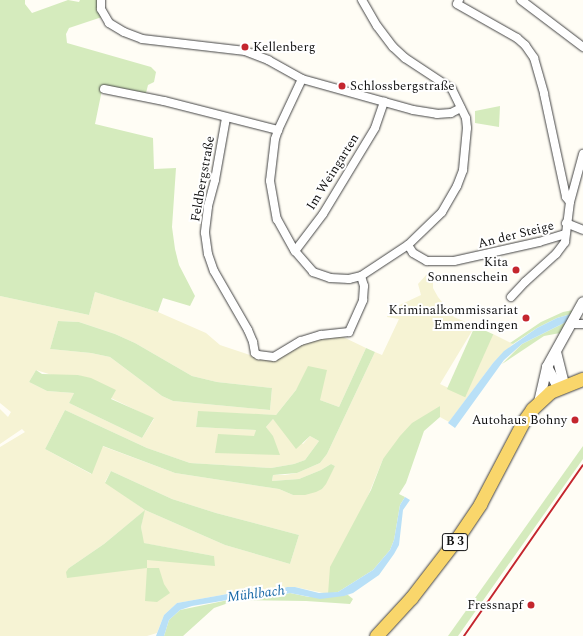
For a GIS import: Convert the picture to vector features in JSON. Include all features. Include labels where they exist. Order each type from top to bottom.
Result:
[{"type":"main road","name":"B 3","points":[[376,636],[411,598],[458,537],[480,504],[523,422],[538,402],[550,392],[564,385],[583,379]]},
{"type":"street","points":[[101,0],[101,9],[109,23],[124,32],[142,39],[244,51],[268,60],[302,79],[384,102],[437,114],[451,113],[461,108]]},
{"type":"street","points":[[302,79],[278,130],[270,181],[274,205],[280,225],[295,251],[308,267],[322,276],[340,279],[361,276],[408,245],[442,212],[457,186],[463,170],[467,141],[466,118],[452,89],[406,58],[393,47],[377,26],[362,0]]},
{"type":"street","points":[[459,0],[457,4],[517,38],[525,45],[534,58],[546,102],[566,197],[570,202]]},
{"type":"street","points":[[521,0],[583,48]]},
{"type":"street","points":[[104,89],[164,101],[278,130]]},
{"type":"street","name":"Im Weingarten","points":[[295,251],[323,214],[375,128],[384,102]]},
{"type":"street","name":"Feldbergstraße","points":[[226,118],[215,180],[208,207],[205,233],[208,254],[214,271],[248,330],[253,342],[255,353],[258,355],[274,356],[307,339],[321,335],[349,332],[363,300],[364,286],[361,276]]},
{"type":"street","points":[[511,297],[556,254],[565,242],[566,223],[570,202],[583,154]]},
{"type":"street","name":"An der Steige","points":[[566,223],[583,230]]},
{"type":"street","name":"An der Steige","points":[[408,245],[413,253],[427,261],[454,261],[524,246],[565,234]]},
{"type":"street","points":[[538,402],[547,367],[583,302]]},
{"type":"street","points":[[572,324],[583,324]]},
{"type":"street","points":[[547,367],[556,383],[564,385],[556,352]]},
{"type":"shaded area","points":[[427,274],[433,274],[433,288],[438,297],[454,317],[475,326],[440,384],[457,392],[493,334],[513,344],[493,363],[449,422],[440,417],[440,406],[383,459],[328,594],[295,587],[287,587],[277,591],[233,593],[177,603],[164,615],[157,633],[147,636],[0,636],[0,447],[25,432],[22,429],[0,444],[0,409],[8,417],[11,412],[0,403],[0,296],[89,315],[95,292],[158,312],[206,333],[220,345],[256,357],[283,353],[321,336],[339,335],[366,348],[339,407],[320,400],[302,381],[276,415],[198,412],[196,427],[256,430],[255,436],[215,453],[273,437],[266,427],[273,419],[303,444],[310,436],[319,441],[305,460],[294,464],[271,468],[190,463],[147,448],[65,410],[45,449],[91,474],[102,446],[175,473],[279,489],[293,495],[322,489],[335,466],[331,464],[299,479],[272,481],[273,475],[297,473],[320,463],[327,454],[375,352],[382,355],[399,319],[387,317],[389,310],[421,295],[418,284]],"holes":[[[58,321],[79,322],[115,334],[135,343],[192,376],[217,382],[272,388],[270,410],[173,401],[162,396],[110,357],[91,353],[50,349]],[[36,370],[52,375],[78,375],[115,391],[111,398],[154,419],[142,438],[69,403],[74,393],[47,391],[29,382]],[[111,471],[172,499],[216,513],[299,535],[290,564],[225,545],[145,510],[105,482]],[[144,511],[141,527],[143,543],[214,556],[147,560],[147,568],[69,568],[104,544]]]},
{"type":"green space","points":[[0,0],[25,0],[25,4],[32,13],[68,0],[79,2],[80,0],[97,0],[102,17],[69,28],[66,34],[67,43],[151,67],[156,72],[154,82],[148,85],[146,93],[103,85],[95,124],[153,138],[154,169],[176,168],[172,227],[179,265],[195,296],[190,306],[163,298],[158,312],[95,292],[89,315],[0,296]]},
{"type":"green space","points":[[500,106],[499,127],[475,123],[475,111]]},
{"type":"green space","points":[[573,310],[571,314],[557,318],[537,328],[513,344],[510,343],[541,322],[563,312]]},
{"type":"green space","points":[[58,321],[79,322],[115,334],[135,343],[192,376],[217,382],[272,388],[270,410],[173,401],[162,396],[110,357],[91,353],[50,349]]},
{"type":"green space","points":[[566,322],[560,333],[544,336],[502,364],[522,344]]},
{"type":"green space","points":[[475,326],[493,334],[465,397],[447,389]]},
{"type":"green space","points":[[366,348],[375,352],[327,454],[320,463],[297,473],[273,475],[272,481],[299,479],[331,464],[335,466],[326,484],[322,489],[316,492],[305,495],[293,495],[279,489],[175,473],[103,446],[92,474],[45,449],[65,410],[147,448],[190,463],[271,468],[294,464],[305,460],[319,441],[310,436],[296,449],[273,419],[266,427],[273,436],[280,455],[215,453],[218,434],[254,436],[256,430],[196,427],[198,411],[276,415],[296,390],[308,366],[327,370],[320,400],[339,407]]},
{"type":"green space","points":[[36,370],[42,374],[78,375],[91,378],[116,390],[111,399],[154,418],[142,438],[69,403],[74,393],[47,391],[29,382]]},
{"type":"green space","points":[[440,406],[440,417],[424,431],[406,483],[399,494],[405,497],[400,505],[394,540],[390,550],[373,570],[338,592],[328,594],[330,567],[371,490],[383,459],[412,423]]},
{"type":"green space","points":[[583,446],[583,459],[458,636],[448,636]]},
{"type":"green space","points":[[111,471],[172,499],[216,513],[299,535],[290,564],[225,545],[145,510],[105,483]]},
{"type":"green space","points":[[145,510],[141,527],[144,543],[214,556],[215,566],[147,560],[147,568],[67,578],[66,572],[69,568],[104,544]]},
{"type":"green space","points":[[147,568],[159,568],[164,584],[170,593],[157,602],[145,601]]},
{"type":"green space","points":[[290,593],[309,597],[348,595],[353,599],[350,604],[306,601],[237,600],[214,608],[183,636],[164,636],[169,620],[180,610],[233,599],[277,596]]},
{"type":"water","points":[[571,314],[566,322],[522,344],[504,360],[455,428],[448,423],[493,363],[504,351],[537,328],[557,318]]},
{"type":"water","name":"Mühlbach","points":[[405,497],[410,500],[403,510],[399,545],[379,575],[353,593],[344,596],[320,599],[290,593],[277,596],[233,599],[192,606],[180,610],[169,620],[164,636],[156,636],[164,615],[177,603],[233,593],[277,591],[287,587],[295,587],[319,593],[338,592],[373,570],[390,550],[394,540],[400,505]]},
{"type":"railway","points":[[464,636],[583,465]]},
{"type":"place","name":"Kellenberg","points":[[245,47]]},
{"type":"place","name":"Schlossbergstraße","points":[[342,86]]},
{"type":"place","name":"Kita Sonnenschein","points":[[516,270]]},
{"type":"place","name":"Kriminalkommissariat Emmendingen","points":[[526,318]]},
{"type":"place","name":"Autohaus Bohny","points":[[575,420]]},
{"type":"place","name":"Fressnapf","points":[[531,605]]}]
